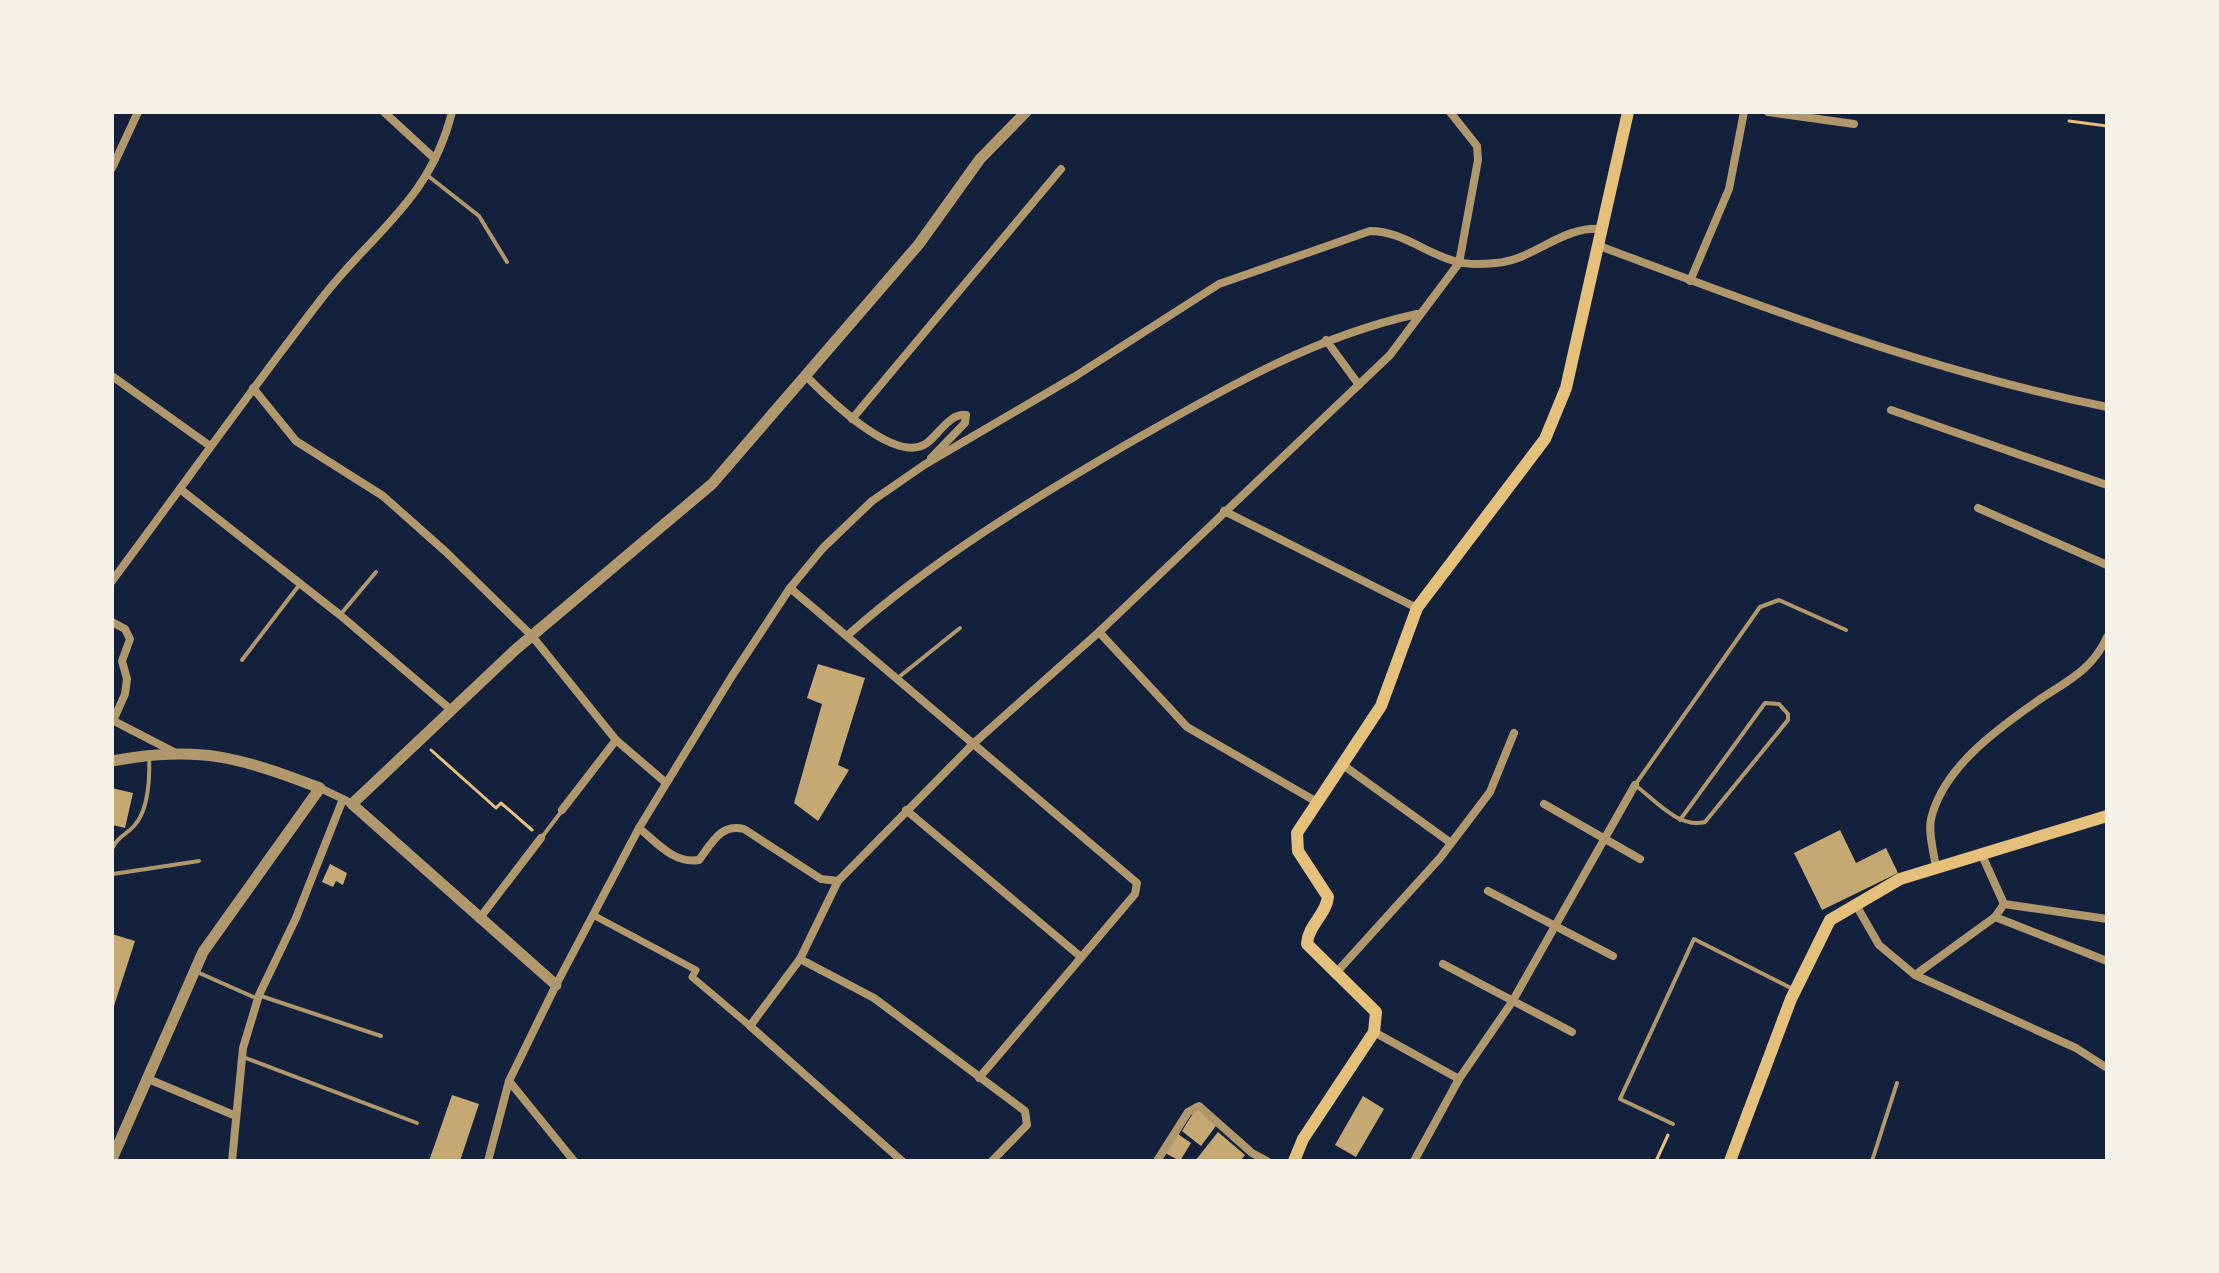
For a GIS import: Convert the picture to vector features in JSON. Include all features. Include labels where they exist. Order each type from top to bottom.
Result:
[{"type":"main road","points":[[1294,1161],[1303,1139],[1374,1032],[1376,1012],[1335,975],[1307,944],[1312,924],[1327,904],[1328,897],[1296,842],[1317,802],[1381,706],[1417,608],[1545,439],[1566,388],[1628,112]]},
{"type":"main road","points":[[1730,1161],[1795,990],[1830,920],[1900,879],[2107,816]]},
{"type":"street","points":[[112,168],[138,112]]},
{"type":"street","points":[[384,112],[435,159]]},
{"type":"street","points":[[112,581],[326,293],[403,211],[435,159],[452,112]]},
{"type":"street","points":[[232,1161],[243,1057],[258,997],[347,801],[532,636],[692,503],[919,244],[980,159],[1026,112]]},
{"type":"street","points":[[750,1026],[800,959],[838,881],[974,743],[1099,632],[1390,355],[1418,314],[1442,289],[1459,263],[1478,160],[1477,146],[1450,112]]},
{"type":"street","points":[[1690,281],[1729,189],[1744,112]]},
{"type":"street","points":[[1768,112],[1854,124]]},
{"type":"street","points":[[852,419],[1061,169]]},
{"type":"street","points":[[488,1161],[509,1081],[639,828],[665,782],[790,588],[848,524],[924,465],[1074,377],[1219,284],[1370,231],[1392,233],[1459,263],[1516,260],[1571,232],[1601,229]]},
{"type":"street","points":[[1597,245],[1880,347],[2050,396],[2107,407]]},
{"type":"street","points":[[848,635],[990,526],[1195,406],[1272,364],[1326,340],[1367,325],[1418,314]]},
{"type":"street","points":[[1326,340],[1359,385]]},
{"type":"street","points":[[112,376],[210,446]]},
{"type":"street","points":[[806,376],[852,419],[884,439],[918,447],[952,419],[966,415],[965,423],[924,465]]},
{"type":"street","points":[[253,388],[296,441],[383,496],[532,636],[616,740],[665,782]]},
{"type":"street","points":[[1891,410],[2107,485]]},
{"type":"street","points":[[180,489],[340,615],[450,709]]},
{"type":"street","points":[[1978,508],[2107,565]]},
{"type":"street","points":[[1224,511],[1417,608]]},
{"type":"street","points":[[790,588],[1135,877],[1135,894],[979,1078]]},
{"type":"street","points":[[112,622],[125,629],[130,639],[122,661],[127,684],[112,720],[174,752]]},
{"type":"street","points":[[1099,632],[1187,727],[1317,802]]},
{"type":"street","points":[[1936,868],[1931,821],[1943,790],[1973,751],[2037,701],[2074,680],[2100,654],[2107,637]]},
{"type":"street","points":[[1335,975],[1451,843],[1490,792],[1514,733]]},
{"type":"street","points":[[562,810],[616,740]]},
{"type":"street","points":[[112,761],[149,754],[204,752],[263,766],[347,801],[556,985]]},
{"type":"street","points":[[1343,765],[1451,843]]},
{"type":"street","points":[[1414,1161],[1459,1079],[1512,1002],[1635,785]]},
{"type":"street","points":[[112,1159],[203,952],[320,788]]},
{"type":"street","points":[[1544,804],[1640,859]]},
{"type":"street","points":[[906,810],[1081,957]]},
{"type":"street","points":[[639,828],[678,859],[687,862],[699,860],[722,830],[733,826],[744,829],[821,879],[838,881]]},
{"type":"street","points":[[479,919],[541,838]]},
{"type":"street","points":[[1981,853],[2004,904]]},
{"type":"street","points":[[1488,891],[1613,956]]},
{"type":"street","points":[[1915,975],[1995,917],[2004,904]]},
{"type":"street","points":[[2004,904],[2107,919]]},
{"type":"street","points":[[1856,905],[1879,945],[1915,975],[2063,1042],[2107,1068]]},
{"type":"street","points":[[593,915],[696,970],[692,977],[902,1161]]},
{"type":"street","points":[[1995,917],[2107,961]]},
{"type":"street","points":[[800,959],[874,998],[1028,1115],[1027,1125],[992,1161]]},
{"type":"street","points":[[1443,964],[1572,1032]]},
{"type":"street","points":[[1374,1032],[1459,1079]]},
{"type":"street","points":[[146,1078],[236,1116]]},
{"type":"street","points":[[509,1081],[574,1161]]},
{"type":"street","points":[[1157,1161],[1188,1112],[1199,1106],[1252,1153],[1267,1161]]},
{"type":"lane","points":[[427,175],[479,216],[507,262]]},
{"type":"lane","points":[[340,615],[376,572]]},
{"type":"lane","points":[[242,660],[300,584]]},
{"type":"lane","points":[[1680,820],[1765,703],[1779,704],[1785,708],[1788,714],[1786,724],[1705,822],[1690,824],[1680,820],[1635,785],[1760,607],[1779,600],[1846,630]]},
{"type":"lane","points":[[899,677],[960,628]]},
{"type":"lane","points":[[112,849],[117,838],[138,823],[150,779],[149,754]]},
{"type":"lane","points":[[541,838],[562,810]]},
{"type":"lane","points":[[112,880],[112,872],[199,861]]},
{"type":"lane","points":[[1673,1124],[1620,1099],[1694,939],[1795,990]]},
{"type":"lane","points":[[195,971],[258,997],[381,1036]]},
{"type":"lane","points":[[243,1057],[417,1123]]},
{"type":"lane","points":[[1872,1161],[1897,1083]]},
{"type":"path","points":[[2069,121],[2107,126]]},
{"type":"path","points":[[419,739],[496,808],[501,803],[541,838]]},
{"type":"path","points":[[1656,1161],[1673,1124]]},
{"type":"building","points":[[818,664],[865,678],[838,765],[849,770],[818,821],[794,803],[822,704],[807,698]]},
{"type":"building","points":[[112,788],[133,793],[125,828],[112,825]]},
{"type":"building","points":[[1840,830],[1856,863],[1886,848],[1898,873],[1822,910],[1794,853]]},
{"type":"building","points":[[330,864],[347,873],[343,885],[336,881],[333,887],[322,882]]},
{"type":"building","points":[[112,934],[135,941],[113,1009],[112,1009]]},
{"type":"building","points":[[452,1095],[479,1104],[460,1161],[429,1161]]},
{"type":"building","points":[[1363,1096],[1384,1109],[1356,1157],[1335,1145]]},
{"type":"building","points":[[1197,1107],[1218,1123],[1201,1146],[1182,1131]]},
{"type":"building","points":[[1218,1132],[1245,1155],[1240,1161],[1195,1161]]},
{"type":"building","points":[[1178,1134],[1191,1143],[1180,1161],[1165,1153]]}]
